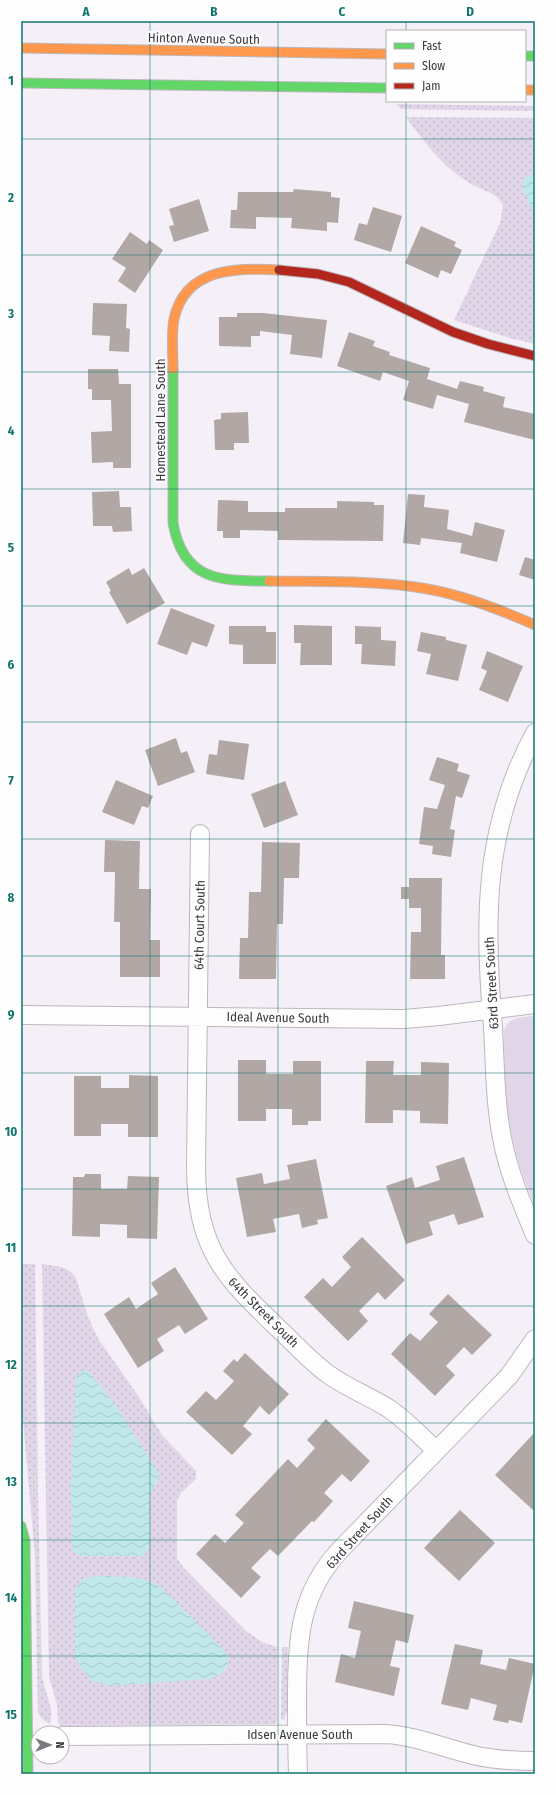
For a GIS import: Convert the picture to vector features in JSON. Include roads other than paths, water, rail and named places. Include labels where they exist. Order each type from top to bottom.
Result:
[{"type":"street","name":"Hinton Avenue South","points":[[21,48],[386,54]]},
{"type":"street","points":[[21,83],[386,88]]},
{"type":"street","name":"Homestead Lane South","points":[[535,356],[487,344],[442,327],[348,281],[328,275],[297,271],[232,270],[210,274],[196,282],[184,295],[177,310],[173,328],[173,523],[179,548],[183,556],[194,566],[213,577],[229,580],[380,584],[422,588],[476,601],[535,625]]},
{"type":"street","name":"63rd Street South","points":[[535,733],[510,786],[494,848],[489,901],[488,964],[502,1138],[508,1164],[535,1235]]},
{"type":"street","name":"64th Court South","points":[[198,1016],[200,834]]},
{"type":"street","name":"Ideal Avenue South","points":[[21,1015],[404,1019],[535,1004]]},
{"type":"street","name":"64th Street South","points":[[198,1016],[197,1196],[203,1229],[214,1255],[242,1293],[318,1366],[341,1383],[379,1402],[394,1413],[436,1450]]},
{"type":"street","name":"63rd Street South","points":[[298,1774],[298,1642],[304,1611],[320,1577],[336,1555],[509,1376],[535,1339]]},
{"type":"street","points":[[21,1526],[25,1540],[29,1736],[28,1774]]},
{"type":"street","name":"Idsen Avenue South","points":[[70,1736],[374,1734],[403,1736],[482,1757],[535,1761]]},
{"type":"water","points":[[535,174],[535,217],[522,186],[524,178]]},
{"type":"water","points":[[84,1370],[90,1373],[112,1400],[159,1474],[158,1480],[150,1497],[149,1547],[146,1553],[140,1556],[82,1556],[75,1553],[72,1547],[71,1482],[76,1379],[79,1373]]},
{"type":"water","points":[[105,1576],[142,1579],[162,1588],[226,1652],[228,1662],[225,1670],[218,1676],[208,1679],[110,1686],[92,1681],[81,1669],[75,1656],[75,1593],[79,1583],[82,1580],[90,1577]]}]
